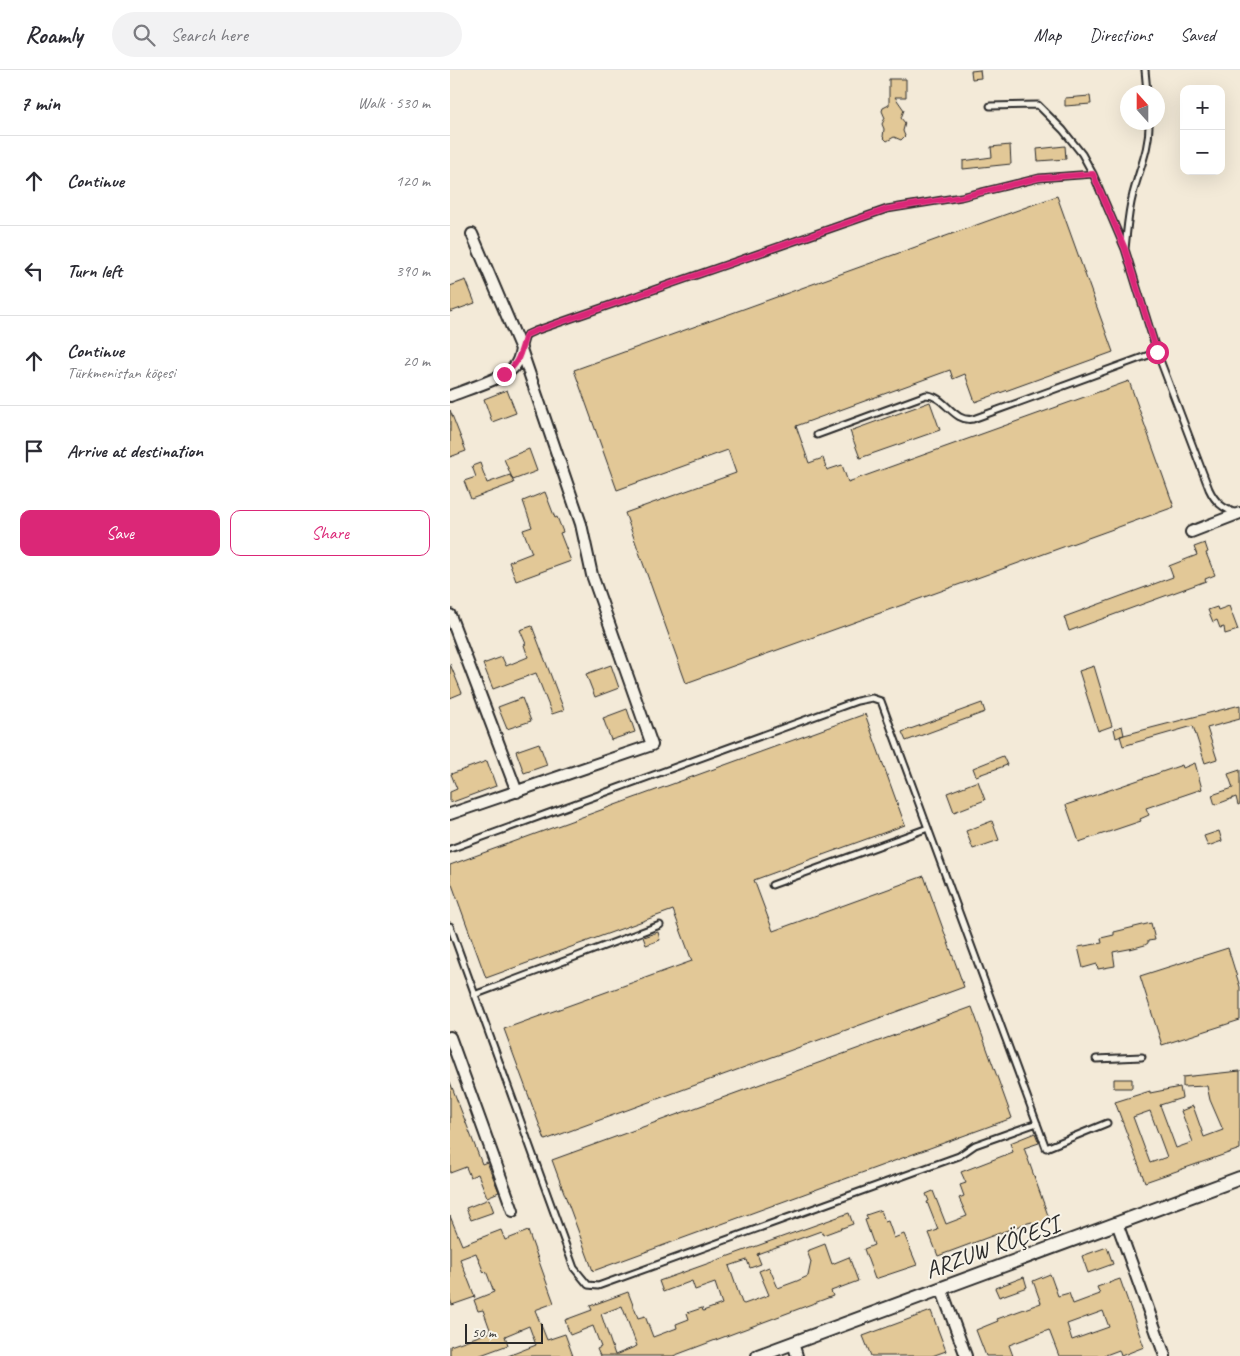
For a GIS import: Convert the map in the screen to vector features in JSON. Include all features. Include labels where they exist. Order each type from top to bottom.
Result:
[{"type":"street","points":[[450,814],[652,745],[592,575],[581,524],[521,350],[472,234]]},
{"type":"street","points":[[450,396],[513,369],[521,350]]},
{"type":"street","points":[[1191,532],[1240,513]]},
{"type":"street","points":[[450,615],[517,792]]},
{"type":"street","points":[[450,1037],[513,1211]]},
{"type":"street","name":"ARZUW KÖÇESI","points":[[758,1356],[1240,1178]]},
{"type":"street","points":[[1117,1223],[1165,1356]]},
{"type":"street","points":[[941,1288],[966,1356]]},
{"type":"street","points":[[793,1343],[798,1356]]},
{"type":"lane","points":[[1145,70],[1146,85]]},
{"type":"lane","points":[[990,106],[1038,105],[1043,108],[1082,154],[1093,174],[1125,249],[1157,352],[1213,498],[1223,508],[1240,513]]},
{"type":"lane","points":[[1125,249],[1132,196],[1147,150],[1150,130]]},
{"type":"lane","points":[[521,350],[526,335],[535,331],[887,209],[961,197],[1039,178],[1093,174]]},
{"type":"lane","points":[[817,434],[926,395],[937,397],[960,418],[973,419],[1157,352]]},
{"type":"lane","points":[[450,849],[857,701],[872,698],[881,701],[1046,1148],[1107,1124]]},
{"type":"lane","points":[[772,885],[928,828]]},
{"type":"lane","points":[[474,994],[660,925]]},
{"type":"lane","points":[[450,926],[574,1268],[588,1285],[598,1286],[959,1156],[975,1145],[1037,1123]]},
{"type":"lane","points":[[1096,1059],[1142,1057]]},
{"type":"building","points":[[980,70],[981,78],[972,79],[971,71]]},
{"type":"building","points":[[889,79],[906,79],[906,97],[895,97],[904,110],[901,118],[905,123],[903,131],[905,136],[901,140],[894,137],[887,141],[883,137],[884,129],[882,124],[885,118],[882,111],[883,108],[889,105]]},
{"type":"building","points":[[1090,96],[1091,104],[1065,106],[1065,98]]},
{"type":"building","points":[[1010,145],[1011,164],[963,169],[963,161],[992,157],[991,147]]},
{"type":"building","points":[[1065,146],[1066,159],[1038,161],[1037,149]]},
{"type":"building","points":[[1057,196],[1113,352],[975,402],[965,374],[953,379],[950,370],[796,426],[809,463],[823,458],[827,470],[842,465],[848,482],[1129,381],[1174,507],[686,683],[625,513],[736,473],[728,450],[617,490],[574,370]]},
{"type":"building","points":[[466,280],[475,303],[450,312],[450,286]]},
{"type":"building","points":[[507,390],[516,413],[492,422],[484,399]]},
{"type":"building","points":[[930,402],[940,430],[860,458],[850,431]]},
{"type":"building","points":[[450,410],[466,451],[450,457]]},
{"type":"building","points":[[529,449],[537,471],[513,480],[504,459]]},
{"type":"building","points":[[480,463],[487,483],[510,475],[514,483],[471,499],[464,481],[476,477],[472,466]]},
{"type":"building","points":[[545,492],[555,518],[557,517],[563,532],[560,533],[571,561],[516,581],[509,562],[532,553],[523,530],[532,527],[523,501]]},
{"type":"building","points":[[1205,543],[1208,552],[1206,553],[1215,575],[1205,579],[1206,581],[1069,631],[1064,617],[1173,577],[1169,566],[1197,555],[1194,547]]},
{"type":"building","points":[[1229,606],[1238,630],[1225,634],[1224,627],[1220,628],[1217,620],[1213,622],[1208,610],[1217,607],[1218,610]]},
{"type":"building","points":[[532,626],[564,710],[552,714],[536,673],[493,689],[483,664],[502,657],[506,666],[528,657],[524,645],[526,644],[520,630]]},
{"type":"building","points":[[450,664],[462,693],[450,698]]},
{"type":"building","points":[[611,665],[619,688],[595,697],[586,674]]},
{"type":"building","points":[[1094,666],[1112,726],[1098,731],[1079,671]]},
{"type":"building","points":[[522,698],[531,721],[507,729],[498,707]]},
{"type":"building","points":[[982,703],[985,712],[906,741],[902,732]]},
{"type":"building","points":[[1240,705],[1240,719],[1207,728],[1217,759],[1205,763],[1193,726],[1123,746],[1120,736]]},
{"type":"building","points":[[627,709],[635,732],[611,740],[603,718]]},
{"type":"building","points":[[865,714],[905,825],[754,880],[773,931],[924,876],[964,987],[545,1140],[504,1029],[692,961],[673,910],[486,978],[450,879],[450,865]]},
{"type":"building","points":[[1122,726],[1124,735],[1116,738],[1114,729]]},
{"type":"building","points":[[539,743],[547,765],[524,773],[516,751]]},
{"type":"building","points":[[1003,756],[1007,765],[976,776],[973,768]]},
{"type":"building","points":[[487,761],[496,786],[450,803],[450,792],[457,789],[451,774]]},
{"type":"building","points":[[1195,763],[1202,789],[1146,808],[1149,815],[1140,819],[1141,821],[1079,842],[1066,805],[1182,765],[1183,768]]},
{"type":"building","points":[[1240,770],[1240,804],[1238,805],[1236,797],[1215,805],[1212,795],[1233,788],[1228,774]]},
{"type":"building","points":[[978,781],[985,800],[954,812],[947,793]]},
{"type":"building","points":[[992,821],[999,840],[973,849],[966,831]]},
{"type":"building","points":[[1219,831],[1222,841],[1208,846],[1204,836]]},
{"type":"building","points":[[1151,923],[1155,940],[1148,941],[1145,945],[1113,952],[1115,966],[1098,969],[1097,964],[1083,968],[1078,947],[1102,943],[1101,938],[1114,935],[1114,932]]},
{"type":"building","points":[[658,932],[660,940],[646,945],[643,937]]},
{"type":"building","points":[[1228,948],[1240,987],[1240,1020],[1162,1045],[1140,976]]},
{"type":"building","points":[[972,1007],[1012,1118],[593,1271],[552,1160]]},
{"type":"building","points":[[1240,1071],[1240,1149],[1145,1182],[1115,1102],[1150,1091],[1150,1093],[1180,1087],[1182,1098],[1160,1105],[1176,1148],[1193,1142],[1181,1111],[1193,1106],[1204,1137],[1223,1130],[1210,1100],[1207,1086],[1183,1087],[1183,1077]],"holes":[[[1150,1111],[1167,1157],[1150,1163],[1133,1117]]]},
{"type":"building","points":[[1114,1079],[1132,1079],[1132,1088],[1114,1088]]},
{"type":"building","points":[[450,1082],[482,1164],[487,1162],[499,1192],[487,1197],[478,1174],[470,1177],[466,1167],[450,1173]]},
{"type":"building","points":[[1035,1133],[1039,1143],[1024,1148],[1050,1221],[1034,1227],[1032,1222],[1024,1224],[938,1256],[929,1233],[938,1230],[927,1202],[929,1201],[926,1194],[933,1191],[946,1224],[967,1216],[959,1198],[964,1196],[960,1185],[966,1183],[961,1172],[1013,1152],[1010,1143]]},
{"type":"building","points":[[489,1199],[494,1212],[471,1220],[466,1208]]},
{"type":"building","points":[[881,1210],[885,1222],[888,1221],[894,1238],[904,1234],[917,1265],[875,1279],[864,1249],[874,1245],[865,1220],[868,1219],[866,1215]]},
{"type":"building","points":[[849,1213],[853,1224],[823,1235],[821,1231],[757,1254],[761,1264],[750,1268],[747,1260],[729,1266],[744,1304],[769,1295],[759,1271],[769,1267],[778,1288],[797,1281],[808,1276],[811,1262],[807,1251],[825,1244],[832,1264],[849,1257],[858,1281],[831,1291],[833,1296],[673,1356],[600,1356],[597,1349],[601,1347],[593,1326],[570,1335],[565,1320],[592,1310],[590,1306],[628,1292],[638,1318],[645,1316],[653,1337],[677,1328],[676,1324],[689,1319],[687,1313],[702,1308],[703,1311],[722,1304],[715,1283],[695,1290],[692,1281],[663,1292],[659,1281]],"holes":[[[622,1306],[637,1346],[615,1355],[601,1314]]]},
{"type":"building","points":[[450,1216],[462,1245],[501,1230],[505,1240],[528,1231],[554,1303],[535,1310],[547,1340],[565,1334],[573,1356],[508,1356],[536,1345],[529,1326],[505,1336],[508,1345],[478,1356],[450,1356],[450,1346],[491,1332],[483,1310],[478,1311],[474,1300],[494,1292],[486,1271],[484,1273],[476,1253],[460,1259],[475,1297],[452,1305],[450,1299]]},
{"type":"building","points":[[1107,1247],[1113,1264],[1088,1273],[1082,1256]]},
{"type":"building","points":[[1050,1274],[1058,1296],[1069,1293],[1073,1304],[1100,1294],[1097,1287],[1120,1279],[1144,1347],[1121,1356],[1119,1350],[1103,1356],[1059,1356],[1049,1330],[1009,1345],[1013,1356],[986,1356],[976,1330],[998,1321],[997,1319],[1041,1303],[1033,1281]],"holes":[[[1103,1311],[1109,1327],[1072,1340],[1067,1324]]]},
{"type":"building","points":[[1024,1277],[1027,1287],[999,1297],[995,1288]]},
{"type":"building","points":[[931,1311],[946,1351],[932,1356],[871,1356],[863,1336]]},
{"type":"route","points":[[504,374],[513,369],[526,335],[535,331],[887,209],[961,197],[1039,178],[1093,174],[1125,249],[1157,352]]}]
